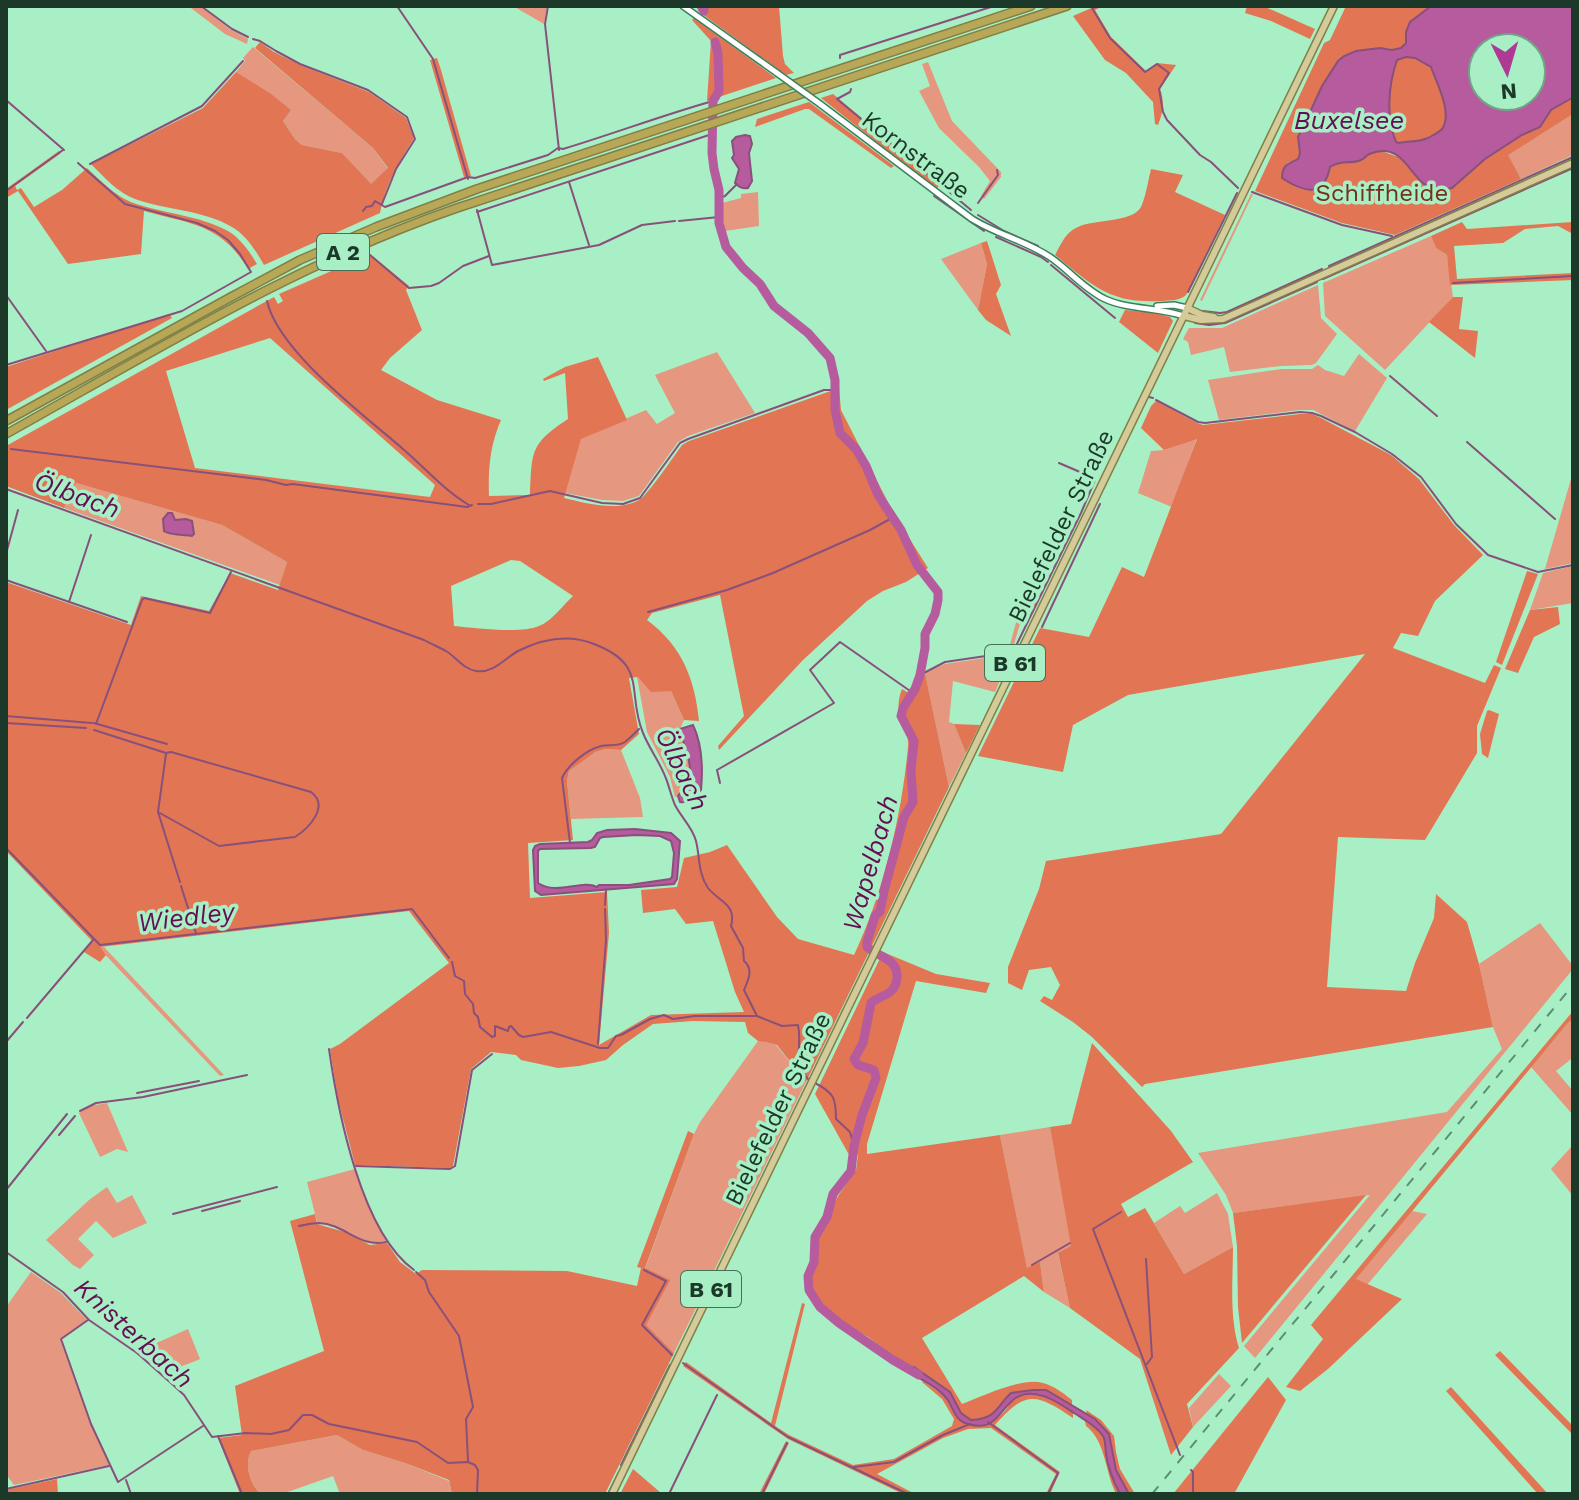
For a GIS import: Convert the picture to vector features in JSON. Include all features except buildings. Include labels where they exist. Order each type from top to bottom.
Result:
[{"type":"highway","name":"A 2","points":[[6,421],[300,260],[376,227],[465,193],[1031,6]]},
{"type":"highway","name":"A 2","points":[[6,434],[237,305],[343,252],[457,208],[1067,6]]},
{"type":"main road","name":"Bielefelder Straße","points":[[612,1494],[1334,6]]},
{"type":"main road","points":[[1184,316],[1212,321],[1223,319],[1573,163]]},
{"type":"main road","points":[[1187,308],[1211,317],[1245,309]]},
{"type":"street","name":"Kornstraße","points":[[683,6],[972,219],[1051,258],[1105,299],[1184,316]]},
{"type":"street","name":"Kornstraße","points":[[1140,307],[1174,305],[1187,308]]},
{"type":"shaded area","points":[[185,6],[200,6],[248,39],[247,44],[225,34]]},
{"type":"shaded area","points":[[513,6],[547,6],[544,24]]},
{"type":"shaded area","points":[[253,47],[373,148],[388,169],[370,185],[342,153],[302,145],[295,139],[283,121],[291,110],[236,72]]},
{"type":"shaded area","points":[[928,62],[952,121],[1001,172],[1001,177],[984,199],[981,196],[990,181],[939,128],[919,91],[930,86],[922,64]]},
{"type":"shaded area","points":[[1573,114],[1573,155],[1521,179],[1507,155]]},
{"type":"shaded area","points":[[758,192],[759,226],[725,231],[722,203],[741,198],[741,194]]},
{"type":"shaded area","points":[[1253,194],[1202,301],[1200,300]]},
{"type":"shaded area","points":[[1431,236],[1436,248],[1447,255],[1453,297],[1385,370],[1325,316],[1323,283]]},
{"type":"shaded area","points":[[981,243],[987,264],[978,310],[941,259]]},
{"type":"shaded area","points":[[1318,285],[1321,318],[1337,334],[1312,365],[1230,372],[1224,347],[1191,355],[1188,342],[1183,339],[1189,328],[1222,328]]},
{"type":"shaded area","points":[[717,352],[755,413],[678,442],[639,496],[623,501],[565,493],[581,438],[646,410],[657,424],[675,413],[655,375]]},
{"type":"shaded area","points":[[1359,354],[1387,378],[1355,431],[1313,410],[1219,420],[1208,380],[1281,369],[1312,369],[1318,365],[1344,376]]},
{"type":"shaded area","points":[[1197,438],[1172,507],[1138,493],[1151,451],[1164,450]]},
{"type":"shaded area","points":[[1573,472],[1573,563],[1545,569]]},
{"type":"shaded area","points":[[76,483],[222,525],[287,562],[280,585],[64,508]]},
{"type":"shaded area","points":[[1573,566],[1573,603],[1530,610],[1543,573]]},
{"type":"shaded area","points":[[1023,597],[1038,600],[1034,608],[1025,607],[1012,651],[1008,652]]},
{"type":"shaded area","points":[[1011,654],[995,692],[953,681],[949,722],[954,724],[966,753],[949,787],[925,673],[945,664]]},
{"type":"shaded area","points":[[637,677],[671,691],[684,720],[680,729],[690,772],[686,785],[675,797],[670,777],[647,732]]},
{"type":"shaded area","points":[[621,750],[640,798],[643,817],[571,819],[567,781],[569,771],[594,752]]},
{"type":"shaded area","points":[[1540,923],[1573,969],[1255,1358],[1244,1346],[1370,1195],[1233,1213],[1226,1195],[1198,1153],[1447,1112],[1502,1049],[1493,1027],[1479,964]]},
{"type":"shaded area","points":[[98,947],[104,947],[224,1075],[220,1076]]},
{"type":"shaded area","points":[[1573,1019],[1573,1060],[1556,1071],[1573,1091],[1573,1115],[1531,1067]]},
{"type":"shaded area","points":[[758,1041],[776,1045],[806,1082],[674,1353],[645,1325],[645,1269],[694,1134]]},
{"type":"shaded area","points":[[107,1103],[128,1152],[117,1149],[100,1157],[79,1113],[90,1106]]},
{"type":"shaded area","points":[[1050,1127],[1072,1246],[1058,1254],[1070,1308],[1044,1292],[1040,1262],[1027,1269],[1000,1135]]},
{"type":"shaded area","points":[[1573,1145],[1573,1196],[1551,1169]]},
{"type":"shaded area","points":[[355,1169],[362,1192],[386,1241],[370,1243],[333,1225],[317,1222],[307,1182]]},
{"type":"shaded area","points":[[107,1187],[117,1203],[132,1195],[147,1223],[113,1238],[96,1221],[78,1239],[94,1255],[80,1269],[46,1240]]},
{"type":"shaded area","points":[[1217,1193],[1228,1214],[1233,1247],[1184,1274],[1154,1223],[1180,1206],[1185,1213]]},
{"type":"shaded area","points":[[1412,1211],[1427,1214],[1367,1285],[1355,1280]]},
{"type":"shaded area","points":[[31,1272],[61,1293],[87,1320],[60,1339],[109,1465],[14,1485],[6,1474],[6,1307]]},
{"type":"shaded area","points":[[188,1329],[198,1360],[172,1370],[143,1349]]},
{"type":"shaded area","points":[[1219,1374],[1231,1386],[1193,1427],[1189,1408]]},
{"type":"shaded area","points":[[337,1435],[363,1450],[449,1481],[452,1494],[340,1494],[333,1476],[282,1494],[260,1494],[256,1490],[248,1468],[251,1451]]},
{"type":"green space","points":[[699,6],[779,6],[783,56],[785,64],[794,73],[786,75],[698,11]]},
{"type":"green space","points":[[1103,6],[1095,10],[1111,37],[1146,71],[1157,63],[1176,65],[1160,89],[1163,107],[1158,125],[1155,124],[1153,102],[1126,73],[1105,60],[1073,16]]},
{"type":"green space","points":[[1247,6],[1263,6],[1315,29],[1310,39],[1245,13]]},
{"type":"green space","name":"Schiffheide","points":[[1346,6],[1431,6],[1410,23],[1400,48],[1373,49],[1345,55],[1333,68],[1302,128],[1298,159],[1287,163],[1296,187],[1309,190],[1319,188],[1326,180],[1330,167],[1337,163],[1384,152],[1404,159],[1422,183],[1452,188],[1485,159],[1540,127],[1551,110],[1573,96],[1573,114],[1508,155],[1521,179],[1395,235],[1342,223],[1255,191],[1324,43],[1330,40]]},
{"type":"green space","points":[[694,18],[776,78],[707,101],[711,41],[692,20]]},
{"type":"green space","points":[[260,42],[300,65],[369,92],[406,118],[414,138],[389,183],[380,213],[264,265],[246,239],[232,227],[209,217],[129,196],[91,164],[203,108],[236,72],[291,110],[283,121],[302,145],[342,153],[371,184],[388,168],[373,148],[255,48]]},
{"type":"green space","points":[[437,58],[471,176],[464,177],[430,60]]},
{"type":"green space","points":[[1415,58],[1431,67],[1446,115],[1441,131],[1429,138],[1396,143],[1391,123],[1390,91],[1397,60]]},
{"type":"green space","points":[[833,94],[941,184],[936,189],[821,98]]},
{"type":"green space","points":[[809,102],[894,166],[891,168],[809,109],[755,127],[757,119]]},
{"type":"green space","points":[[59,151],[61,153],[15,186],[17,190],[21,188],[34,207],[62,190],[87,168],[113,192],[131,202],[205,221],[228,231],[237,237],[257,264],[248,269],[227,243],[204,228],[144,211],[141,254],[68,264],[18,191],[6,198],[6,189]]},
{"type":"green space","points":[[1151,169],[1183,175],[1175,192],[1225,215],[1186,295],[1175,300],[1144,301],[1115,296],[1092,284],[1055,255],[1065,237],[1074,229],[1090,223],[1120,219],[1136,212],[1143,203]]},
{"type":"green space","points":[[1462,222],[1467,229],[1573,222],[1573,234],[1558,226],[1525,229],[1503,243],[1454,246],[1457,279],[1573,273],[1573,280],[1450,285],[1447,255],[1436,248],[1431,236]]},
{"type":"green space","points":[[987,241],[1001,285],[996,294],[1011,336],[986,320],[978,310],[987,264],[981,243]]},
{"type":"green space","points":[[370,254],[409,286],[406,290],[422,330],[381,370],[437,400],[501,420],[490,457],[489,496],[530,495],[531,468],[540,442],[568,419],[565,373],[543,379],[565,367],[598,357],[627,420],[581,439],[564,498],[602,505],[631,504],[639,500],[682,445],[689,441],[839,388],[841,410],[894,514],[928,568],[867,601],[803,660],[719,750],[718,746],[744,716],[720,595],[652,613],[647,620],[669,641],[685,664],[699,721],[684,720],[671,691],[651,692],[638,677],[629,678],[639,734],[621,750],[595,752],[569,771],[567,781],[573,840],[528,843],[530,898],[607,892],[609,933],[599,1045],[651,1015],[744,1012],[713,921],[686,924],[675,909],[643,913],[641,890],[677,887],[684,858],[727,845],[777,917],[798,939],[854,955],[882,880],[901,799],[908,739],[899,699],[902,689],[914,696],[925,673],[949,787],[806,1082],[777,1045],[758,1041],[748,1033],[745,1022],[653,1024],[606,1060],[579,1066],[558,1068],[521,1060],[516,1055],[491,1052],[471,1069],[453,1166],[355,1165],[338,1099],[330,1049],[449,963],[409,911],[100,947],[106,955],[100,962],[84,952],[92,941],[6,851],[6,582],[131,625],[141,596],[209,611],[230,573],[278,590],[287,562],[222,525],[76,483],[64,508],[6,486],[6,446],[274,297],[278,304],[283,301],[279,294]],"holes":[[[270,338],[435,485],[430,497],[195,468],[166,371]],[[511,560],[520,561],[573,596],[539,626],[521,630],[454,626],[451,586]]]},
{"type":"green space","points":[[1453,297],[1463,297],[1459,329],[1478,331],[1475,358],[1429,322]]},
{"type":"green space","points":[[1125,310],[1170,317],[1173,321],[1158,353],[1119,322]]},
{"type":"green space","points":[[169,314],[172,318],[6,410],[6,367]]},
{"type":"green space","points":[[1156,401],[1203,425],[1300,414],[1321,418],[1391,455],[1419,479],[1454,525],[1483,555],[1435,601],[1418,636],[1401,633],[1393,648],[1485,683],[1494,665],[1501,668],[1477,726],[1477,753],[1425,840],[1338,837],[1327,987],[1406,991],[1434,918],[1436,894],[1467,922],[1493,1027],[1145,1084],[1142,1087],[1092,1037],[1040,1001],[1044,996],[1052,1000],[1060,985],[1051,967],[1029,970],[1022,990],[1008,983],[1008,967],[1039,889],[1046,861],[1221,834],[1365,654],[1128,695],[1073,725],[1063,772],[978,756],[1040,628],[1089,637],[1122,567],[1144,577],[1197,439],[1164,450],[1141,428]]},
{"type":"green space","points":[[1527,571],[1538,574],[1502,665],[1496,662]]},
{"type":"green space","points":[[1558,607],[1560,624],[1534,637],[1518,673],[1505,669],[1530,610]]},
{"type":"green space","points":[[1489,710],[1499,714],[1488,758],[1482,754],[1480,734]]},
{"type":"green space","points":[[954,724],[980,725],[966,753]]},
{"type":"green space","points":[[883,952],[936,974],[990,983],[986,993],[916,981],[867,1144],[867,1154],[1000,1135],[1027,1268],[1040,1262],[1044,1292],[1024,1276],[922,1338],[962,1404],[1002,1388],[1034,1382],[1058,1390],[1072,1400],[1072,1405],[1043,1392],[1011,1393],[991,1415],[971,1420],[961,1413],[950,1392],[841,1321],[813,1290],[811,1276],[819,1238],[838,1196],[856,1170],[858,1155],[848,1153],[815,1094]]},
{"type":"green space","points":[[1573,1011],[1573,1019],[1356,1279],[1402,1299],[1328,1369],[1300,1391],[1286,1387],[1323,1339],[1311,1325]]},
{"type":"green space","points":[[1092,1043],[1171,1131],[1193,1162],[1121,1204],[1128,1217],[1145,1208],[1184,1274],[1233,1247],[1233,1310],[1239,1348],[1187,1404],[1193,1427],[1171,1455],[1140,1359],[1070,1308],[1058,1253],[1071,1246],[1050,1127],[1071,1124]]},
{"type":"green space","points":[[688,1131],[694,1134],[645,1268],[670,1280],[646,1325],[674,1353],[605,1494],[452,1494],[449,1480],[363,1450],[337,1435],[251,1451],[249,1474],[260,1494],[240,1494],[218,1438],[242,1435],[235,1386],[324,1351],[290,1221],[315,1214],[317,1224],[345,1232],[370,1245],[387,1243],[400,1262],[416,1274],[422,1270],[567,1271],[637,1286],[641,1268],[637,1267]]},
{"type":"green space","points":[[1366,1195],[1242,1343],[1233,1213]]},
{"type":"green space","points":[[802,1303],[805,1304],[775,1426],[853,1465],[894,1459],[952,1426],[954,1419],[942,1399],[923,1381],[945,1396],[956,1417],[988,1424],[1019,1396],[1035,1394],[1059,1403],[1073,1412],[1073,1418],[1049,1403],[1031,1399],[1014,1406],[995,1425],[1060,1472],[1050,1494],[1046,1494],[1056,1474],[991,1428],[968,1429],[943,1438],[877,1474],[915,1494],[903,1494],[788,1439],[683,1366],[686,1362],[771,1423]]},
{"type":"green space","points":[[1500,1351],[1573,1426],[1573,1435],[1495,1355]]},
{"type":"green space","points":[[1268,1377],[1286,1400],[1234,1494],[1173,1494]]},
{"type":"green space","points":[[1451,1387],[1548,1494],[1538,1494],[1446,1391]]},
{"type":"green space","points":[[1086,1410],[1101,1420],[1114,1436],[1120,1469],[1135,1494],[1129,1494],[1116,1470],[1107,1432]]},
{"type":"green space","points":[[1085,1421],[1104,1438],[1120,1494],[1116,1494],[1097,1438]]},
{"type":"green space","points":[[786,1441],[789,1443],[764,1494],[759,1494]]},
{"type":"green space","points":[[633,1469],[661,1493],[662,1494],[620,1494]]},
{"type":"green space","points":[[57,1479],[58,1494],[6,1494],[6,1490]]},
{"type":"water","name":"Buxelsee","points":[[1431,6],[1573,6],[1572,98],[1551,110],[1540,127],[1485,159],[1452,188],[1435,191],[1418,179],[1397,155],[1382,151],[1361,160],[1330,167],[1323,184],[1313,190],[1300,188],[1282,178],[1285,167],[1298,159],[1298,137],[1322,86],[1338,61],[1356,51],[1401,48],[1406,43],[1410,22]],"holes":[[[1415,58],[1431,67],[1443,98],[1445,122],[1434,135],[1399,143],[1396,142],[1391,123],[1392,80],[1397,60]]]},
{"type":"water","points":[[750,136],[752,144],[749,153],[752,181],[748,188],[735,183],[739,169],[732,158],[732,141]]},
{"type":"water","points":[[172,513],[175,520],[192,521],[194,534],[177,535],[164,531],[163,519]]},
{"type":"water","points":[[693,725],[701,757],[701,790],[689,800],[680,802],[678,796],[690,772],[680,729]]},
{"type":"water","points":[[607,830],[671,833],[680,841],[674,884],[541,895],[535,891],[535,846],[588,842],[597,833]],"holes":[[[660,836],[671,841],[674,853],[670,879],[597,887],[553,888],[538,883],[540,849],[591,848],[603,837]]]},
{"type":"water","points":[[914,1367],[950,1392],[961,1413],[971,1420],[991,1415],[1011,1393],[1046,1390],[1095,1419],[1109,1434],[1116,1470],[1129,1494],[1120,1494],[1115,1484],[1105,1440],[1100,1432],[1060,1404],[1045,1396],[1028,1394],[1013,1400],[990,1423],[977,1426],[964,1423],[942,1393],[910,1373]]},
{"type":"waterway","points":[[201,6],[248,37]]},
{"type":"waterway","points":[[397,6],[433,59],[468,179]]},
{"type":"waterway","points":[[548,6],[545,24],[559,150]]},
{"type":"waterway","name":"Wapelbach","points":[[701,6],[704,11]]},
{"type":"waterway","points":[[703,9],[732,6]]},
{"type":"waterway","points":[[840,58],[840,55],[994,6]]},
{"type":"waterway","points":[[1096,7],[1092,8],[1110,38],[1145,72],[1157,64],[1169,73],[1159,89],[1167,120],[1200,155],[1238,188]]},
{"type":"waterway","points":[[253,39],[300,64],[368,90],[407,117],[415,139],[396,169],[382,204]]},
{"type":"waterway","name":"Wapelbach","points":[[715,42],[719,91],[713,101],[712,153],[719,190],[719,223],[726,247],[760,284],[774,306],[808,333],[830,358],[840,433],[856,449],[917,565],[938,592],[935,614],[925,634],[920,675],[901,716],[914,741],[911,770],[913,802],[904,817],[880,911],[875,916],[867,942],[867,947],[894,966],[897,980],[891,991],[871,1003],[863,1043],[854,1059],[858,1065],[874,1070],[876,1078],[862,1115],[851,1171],[833,1194],[827,1217],[815,1237],[814,1262],[808,1276],[809,1290],[820,1307],[839,1323],[919,1375]]},
{"type":"waterway","points":[[90,164],[202,106],[243,61]]},
{"type":"waterway","points":[[851,89],[837,99],[971,210]]},
{"type":"waterway","points":[[6,100],[64,150]]},
{"type":"waterway","points":[[363,211],[375,201],[385,207],[468,177],[475,178],[548,155],[558,148],[563,149],[713,101]]},
{"type":"waterway","points":[[477,212],[712,134]]},
{"type":"waterway","points":[[6,191],[63,150]]},
{"type":"waterway","points":[[1329,266],[1573,157]]},
{"type":"waterway","points":[[6,365],[182,311],[251,272],[228,240],[215,231],[197,223],[125,204],[78,163]]},
{"type":"waterway","points":[[1323,279],[1573,168]]},
{"type":"waterway","points":[[978,203],[998,175],[997,170]]},
{"type":"waterway","points":[[569,182],[589,245]]},
{"type":"waterway","points":[[720,198],[737,184]]},
{"type":"waterway","points":[[1252,192],[1342,225],[1392,236]]},
{"type":"waterway","points":[[1188,292],[1237,193]]},
{"type":"waterway","points":[[934,196],[984,231]]},
{"type":"waterway","points":[[477,210],[492,265],[599,245],[642,225],[675,221]]},
{"type":"waterway","points":[[978,215],[1038,246]]},
{"type":"waterway","points":[[679,221],[719,217]]},
{"type":"waterway","points":[[996,237],[1048,262]]},
{"type":"waterway","points":[[370,255],[409,288],[439,283],[463,266],[489,256]]},
{"type":"waterway","points":[[1051,265],[1115,318]]},
{"type":"waterway","points":[[1203,311],[1227,312],[1322,269]]},
{"type":"waterway","points":[[1453,283],[1573,276]]},
{"type":"waterway","points":[[1195,323],[1225,323],[1317,282]]},
{"type":"waterway","points":[[6,295],[46,351]]},
{"type":"waterway","points":[[267,301],[274,320],[287,340],[324,381],[443,486],[469,505]]},
{"type":"waterway","points":[[1390,376],[1437,416]]},
{"type":"waterway","points":[[478,504],[550,491],[602,503],[623,504],[640,498],[680,443],[824,390],[834,390]]},
{"type":"waterway","points":[[1149,397],[1153,398]]},
{"type":"waterway","points":[[1156,400],[1205,423],[1300,412],[1321,416],[1392,454],[1421,477],[1456,524],[1488,555],[1538,572],[1573,565]]},
{"type":"waterway","points":[[1467,442],[1555,519]]},
{"type":"waterway","points":[[11,449],[467,507],[472,505]]},
{"type":"waterway","points":[[920,675],[945,662],[1013,652],[1095,480],[1059,463]]},
{"type":"waterway","name":"Ölbach","points":[[6,489],[424,640],[446,651],[471,670],[488,670],[518,651],[556,639],[585,641],[611,652],[629,671],[643,733],[663,770],[675,805],[694,836],[705,883],[731,913],[731,926],[743,948],[749,971],[744,990],[757,1016],[782,1026],[798,1025],[800,1067],[809,1080]]},
{"type":"waterway","points":[[1042,627],[1100,504]]},
{"type":"waterway","points":[[6,554],[18,510]]},
{"type":"waterway","points":[[648,612],[727,590],[773,573],[892,518]]},
{"type":"waterway","points":[[69,602],[91,535]]},
{"type":"waterway","points":[[96,724],[142,600],[210,613],[231,572]]},
{"type":"waterway","points":[[6,580],[127,622]]},
{"type":"waterway","points":[[720,783],[717,770],[834,703],[810,670],[840,642],[913,693]]},
{"type":"waterway","points":[[6,716],[92,723]]},
{"type":"waterway","points":[[6,723],[86,728]]},
{"type":"waterway","points":[[94,723],[167,744]]},
{"type":"waterway","points":[[570,843],[562,778],[565,773],[589,751],[601,746],[622,744],[639,729]]},
{"type":"waterway","points":[[94,730],[311,792],[318,804],[311,822],[295,837],[219,846],[158,812]]},
{"type":"waterway","points":[[166,754],[158,812],[180,882]]},
{"type":"waterway","name":"Wiedley","points":[[6,848],[100,945],[412,909],[449,958]]},
{"type":"waterway","points":[[181,886],[196,933]]},
{"type":"waterway","points":[[605,905],[606,890]]},
{"type":"waterway","points":[[598,1044],[606,940],[605,909]]},
{"type":"waterway","points":[[27,1018],[93,940]]},
{"type":"waterway","points":[[452,962],[455,976],[464,981],[465,994],[473,1004],[480,1027],[492,1037],[495,1036],[495,1026],[508,1031],[511,1026],[523,1037],[551,1032],[608,1048],[616,1036],[664,1015],[673,1019],[756,1016]]},
{"type":"waterway","points":[[6,1042],[23,1022]]},
{"type":"waterway","points":[[329,1049],[346,1137],[366,1200],[396,1252],[414,1270]]},
{"type":"waterway","points":[[356,1166],[450,1169],[455,1166],[472,1070],[492,1054]]},
{"type":"waterway","points":[[80,1111],[96,1103],[143,1097],[247,1075]]},
{"type":"waterway","points":[[137,1093],[199,1081]]},
{"type":"waterway","name":"Ölbach","points":[[815,1083],[833,1097],[836,1119],[850,1132],[854,1146]]},
{"type":"waterway","points":[[6,1190],[67,1114]]},
{"type":"waterway","points":[[59,1135],[75,1116]]},
{"type":"waterway","points":[[173,1214],[277,1187]]},
{"type":"waterway","points":[[202,1211],[240,1201]]},
{"type":"waterway","points":[[1121,1212],[1093,1229],[1180,1455]]},
{"type":"waterway","points":[[299,1226],[328,1224],[368,1242],[386,1242]]},
{"type":"waterway","points":[[1032,1265],[1070,1243]]},
{"type":"waterway","name":"Knisterbach","points":[[6,1252],[63,1292],[89,1320],[137,1353],[172,1384],[184,1395],[212,1437],[271,1434],[289,1430],[303,1415],[312,1415],[329,1424],[417,1442],[448,1463],[468,1462],[475,1465],[478,1470],[477,1494]]},
{"type":"waterway","points":[[1146,1259],[1152,1357],[1147,1364]]},
{"type":"waterway","points":[[644,1270],[666,1281],[642,1325],[672,1355]]},
{"type":"waterway","points":[[416,1272],[425,1280],[429,1292],[459,1336],[473,1407],[466,1419],[468,1461]]},
{"type":"waterway","points":[[88,1320],[61,1339],[91,1424],[118,1482],[203,1426]]},
{"type":"waterway","points":[[683,1363],[788,1437],[908,1494]]},
{"type":"waterway","points":[[621,1465],[670,1365]]},
{"type":"waterway","points":[[669,1494],[717,1395]]},
{"type":"waterway","points":[[988,1422],[1058,1473],[1048,1494]]},
{"type":"waterway","points":[[854,1467],[894,1462],[970,1424]]},
{"type":"waterway","points":[[218,1436],[242,1494]]},
{"type":"waterway","points":[[762,1494],[787,1443]]},
{"type":"waterway","points":[[6,1489],[109,1466]]},
{"type":"waterway","points":[[1191,1470],[1193,1494]]},
{"type":"waterway","points":[[608,1494],[619,1472]]},
{"type":"waterway","points":[[126,1480],[131,1494]]},
{"type":"railway","points":[[1152,1494],[1573,985]]}]
